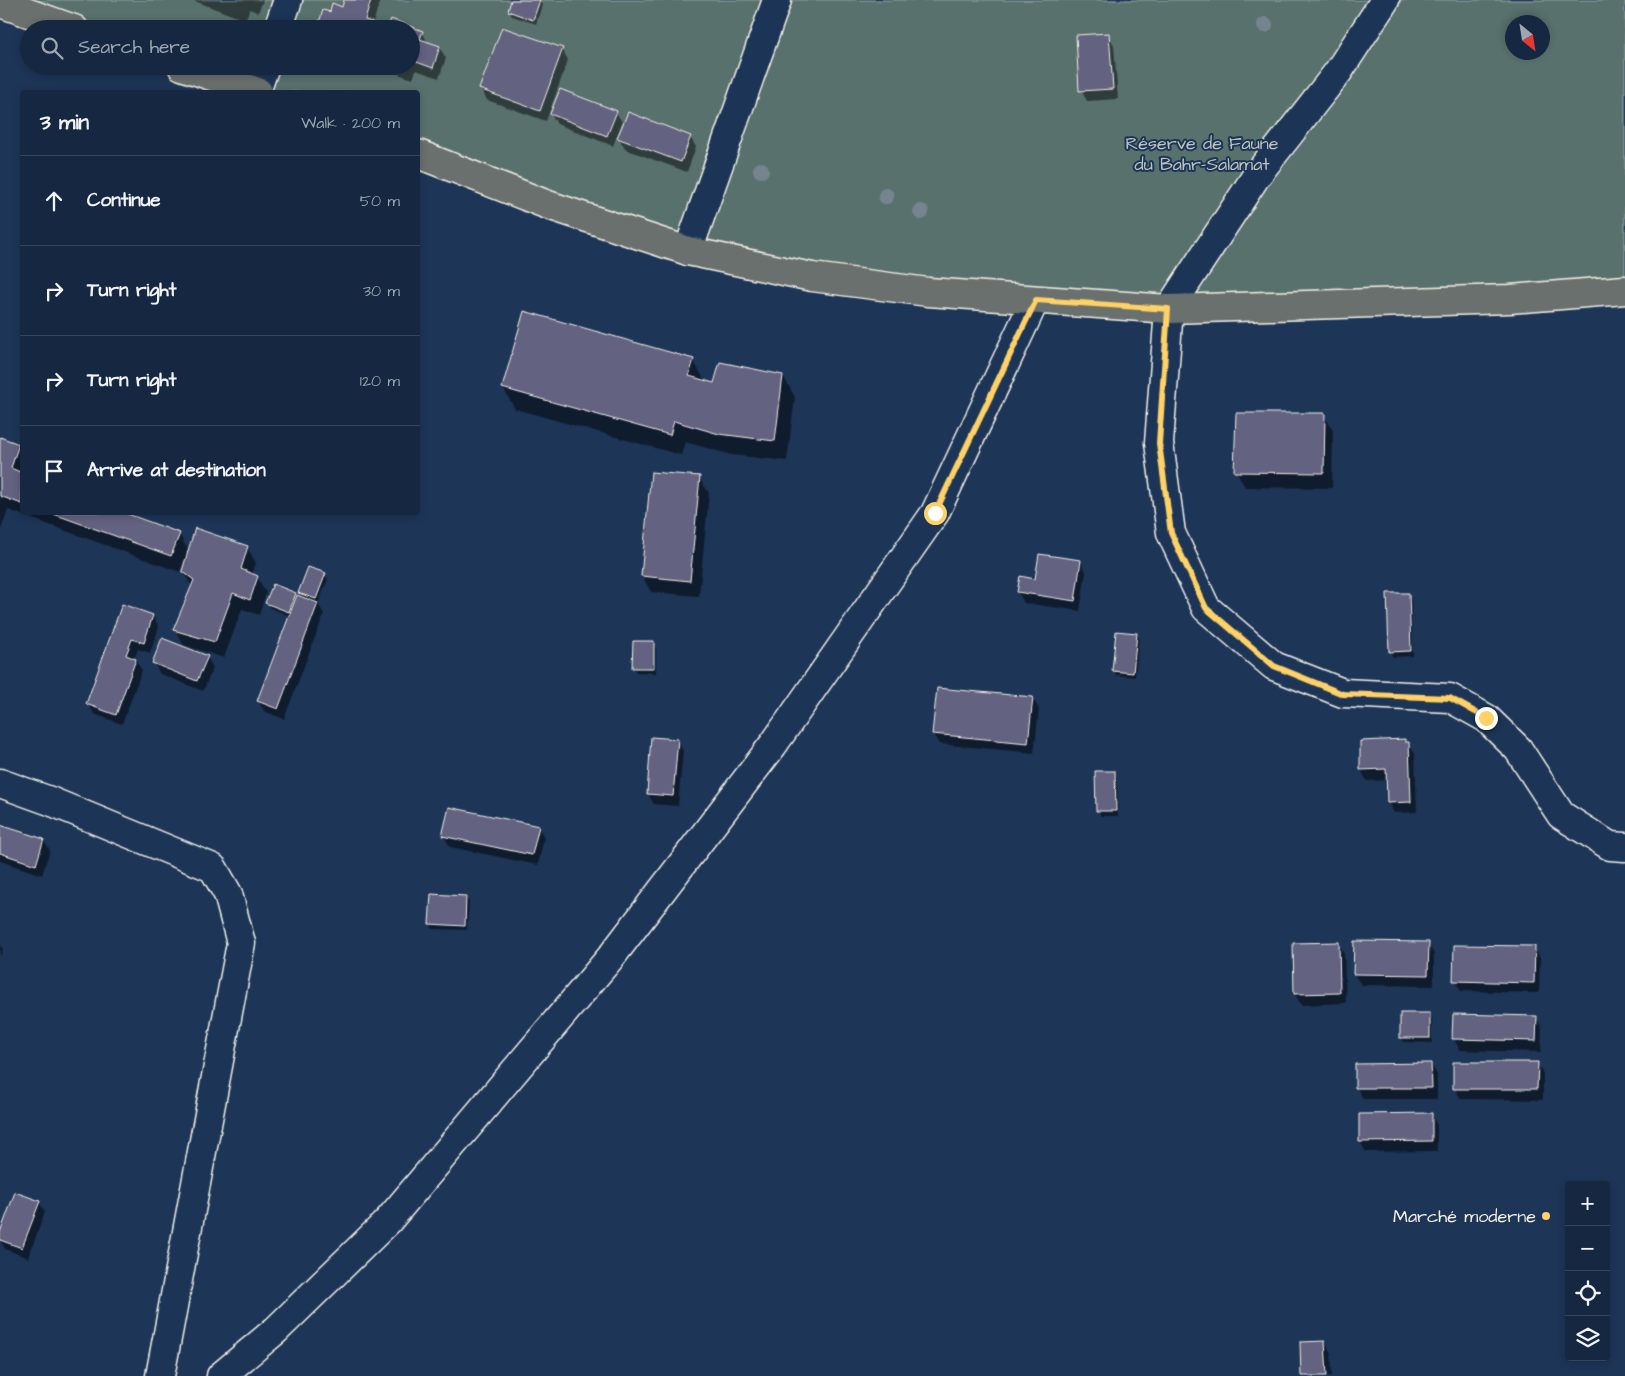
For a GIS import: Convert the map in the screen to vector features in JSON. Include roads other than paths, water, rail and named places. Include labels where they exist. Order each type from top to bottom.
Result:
[{"type":"main road","points":[[0,2],[49,20]]},
{"type":"main road","points":[[208,75],[251,90]]},
{"type":"main road","points":[[420,155],[548,205],[688,251],[812,277],[928,292],[1168,309],[1510,299],[1625,290]]},
{"type":"street","points":[[281,20],[288,0]]},
{"type":"street","points":[[688,251],[777,0]]},
{"type":"street","points":[[1385,0],[1338,72],[1257,175],[1168,309],[1159,443],[1171,533],[1206,608],[1274,666],[1343,694],[1450,698],[1486,718],[1518,749],[1561,815],[1610,846],[1625,848]]},
{"type":"street","points":[[258,90],[262,75]]},
{"type":"street","points":[[221,1376],[276,1330],[388,1221],[611,958],[755,768],[935,513],[1036,300]]},
{"type":"street","points":[[0,783],[50,801],[213,868],[228,894],[241,943],[160,1376]]},
{"type":"place","name":"Marché moderne","points":[[1546,1216]]},
{"type":"park label","name":"Réserve de Faune du Bahr-Salamat","points":[[1202,153]]}]
